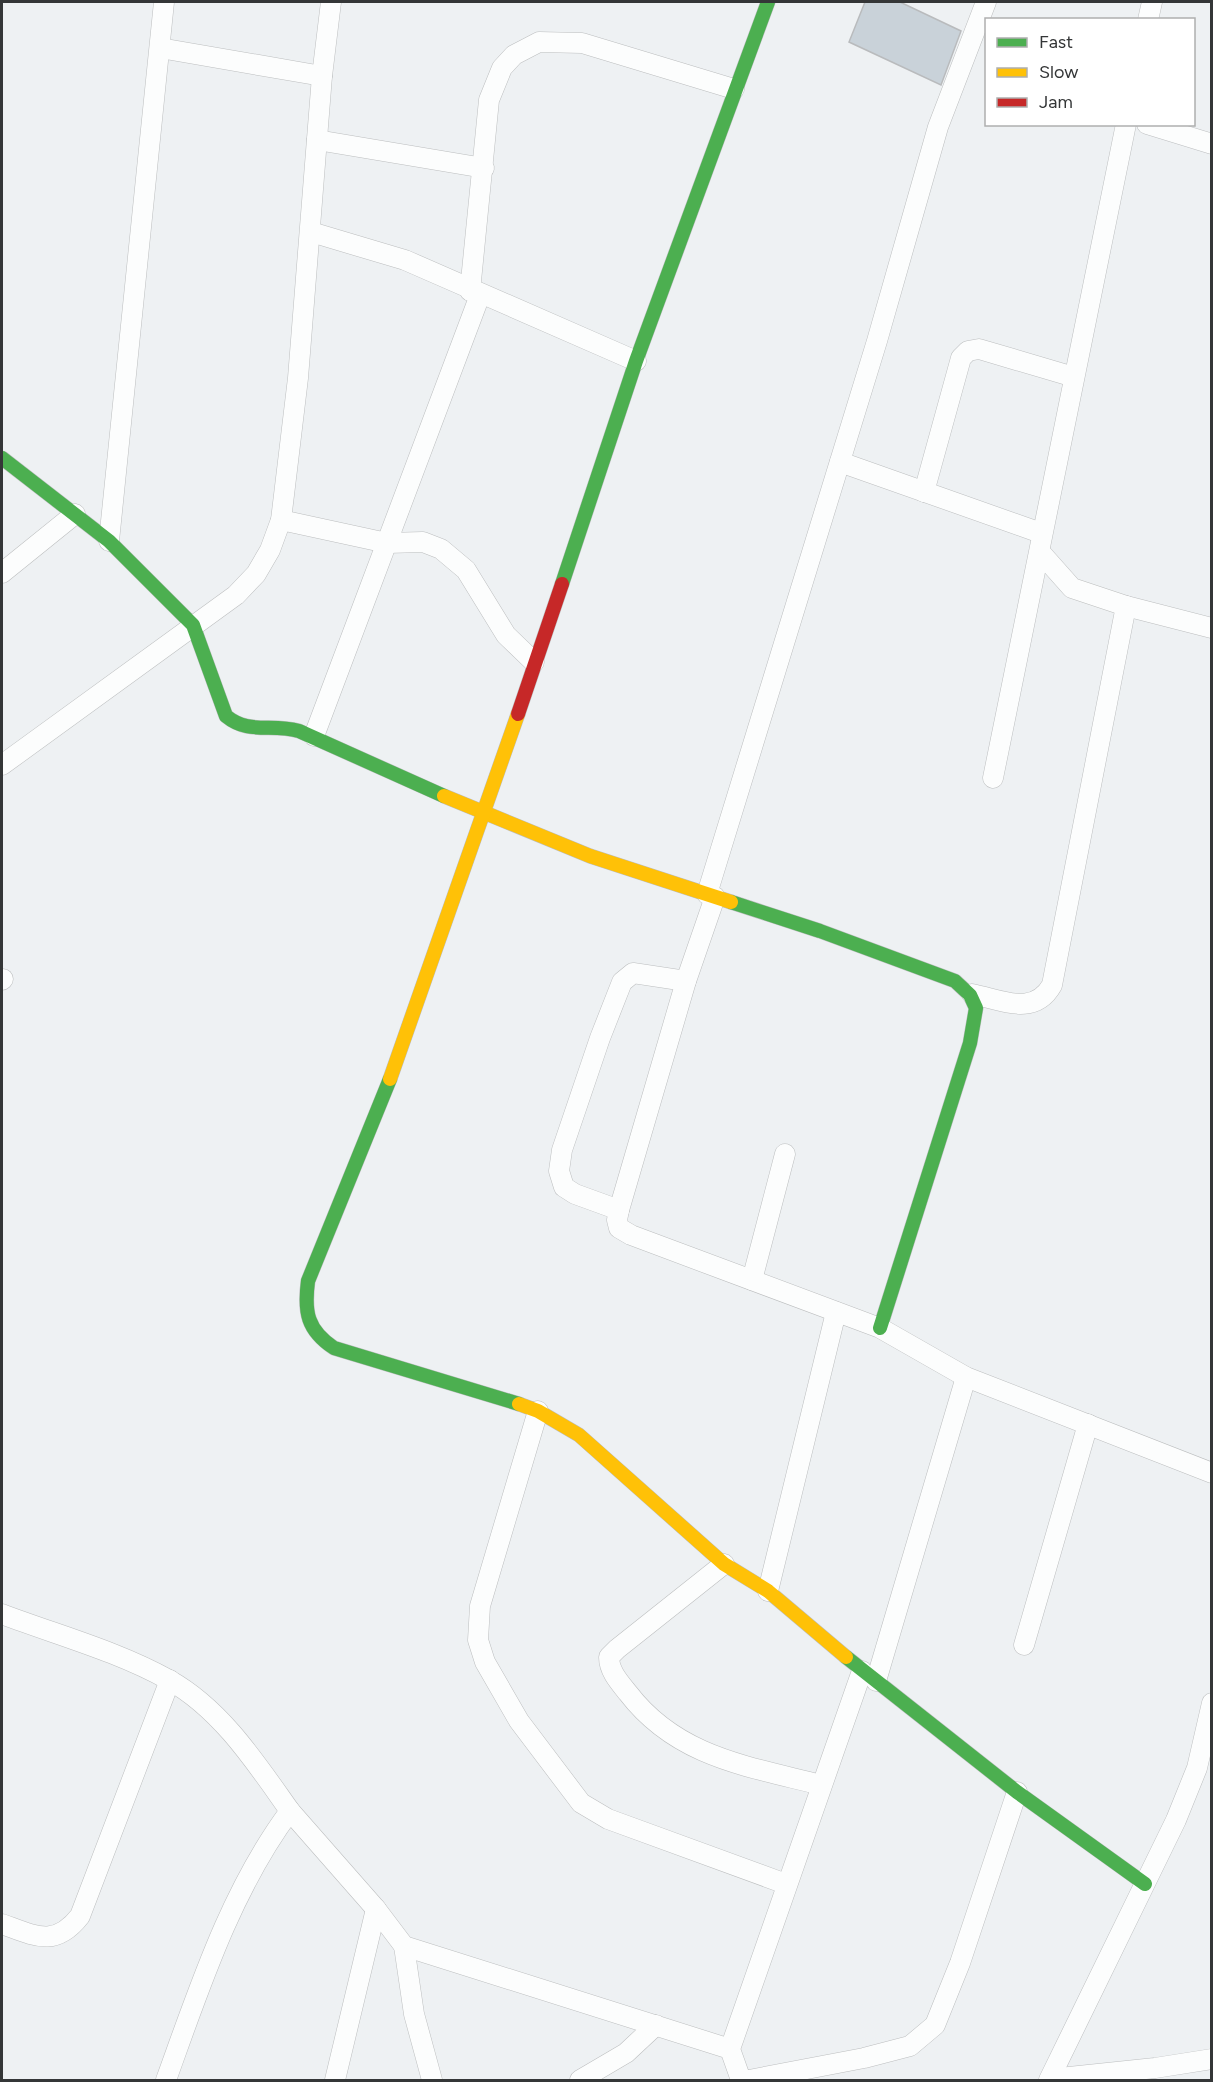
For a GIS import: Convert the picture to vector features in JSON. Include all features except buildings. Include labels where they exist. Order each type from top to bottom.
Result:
[{"type":"street","points":[[109,541],[164,2]]},
{"type":"street","points":[[2,765],[237,595],[256,574],[270,550],[281,520],[311,232],[322,76],[332,2]]},
{"type":"street","points":[[768,2],[636,361],[485,815],[380,1111],[308,1281],[304,1304],[307,1322],[318,1338],[334,1348],[431,1375],[538,1411],[579,1435],[602,1453],[724,1564],[768,1591],[869,1676],[1017,1792],[1145,1884]]},
{"type":"street","points":[[986,2],[938,127],[617,1220],[619,1228],[631,1235],[880,1328],[966,1377],[1212,1473]]},
{"type":"street","points":[[1148,18],[1152,2]]},
{"type":"street","points":[[314,736],[387,543],[475,293],[489,100],[502,68],[514,55],[539,42],[582,43],[734,90]]},
{"type":"street","points":[[160,48],[322,76]]},
{"type":"street","points":[[993,778],[1126,126]]},
{"type":"street","points":[[1154,126],[1212,144]]},
{"type":"street","points":[[317,140],[484,168]]},
{"type":"street","points":[[311,232],[405,260],[475,293],[636,361]]},
{"type":"street","points":[[924,492],[961,358],[968,351],[979,349],[1074,377]]},
{"type":"street","points":[[2,458],[109,541],[193,625],[225,716],[236,724],[249,728],[281,726],[314,736],[485,815],[590,856],[820,931],[955,981],[972,994],[1030,1005],[1044,998],[1052,985],[1126,606]]},
{"type":"street","points":[[840,462],[924,492],[1040,543],[1072,588],[1126,606],[1212,628]]},
{"type":"street","points":[[2,573],[75,514]]},
{"type":"street","points":[[281,520],[387,543],[423,542],[441,549],[457,560],[466,570],[506,635],[534,662]]},
{"type":"street","points":[[619,1210],[575,1194],[564,1187],[559,1171],[562,1150],[600,1038],[622,982],[633,972],[686,981]]},
{"type":"street","points":[[880,1328],[970,1042],[976,1010],[972,994]]},
{"type":"street","points":[[752,1280],[785,1154]]},
{"type":"street","points":[[768,1591],[836,1312]]},
{"type":"street","points":[[741,2080],[730,2049],[821,1785],[869,1676],[966,1377]]},
{"type":"street","points":[[538,1411],[480,1606],[478,1640],[485,1662],[519,1721],[581,1803],[608,1819],[786,1884]]},
{"type":"street","points":[[1023,1645],[1088,1424]]},
{"type":"street","points":[[724,1564],[617,1649],[609,1657],[609,1666],[641,1710],[677,1740],[697,1750],[821,1785]]},
{"type":"street","points":[[2,1614],[139,1665],[170,1680],[194,1697],[224,1724],[290,1811],[376,1909],[404,1946],[414,2014],[432,2080]]},
{"type":"street","points":[[2,1924],[48,1938],[69,1929],[80,1916],[170,1680]]},
{"type":"street","points":[[1049,2080],[1176,1820],[1197,1768],[1212,1703]]},
{"type":"street","points":[[749,2080],[864,2058],[910,2046],[935,2025],[960,1963],[1017,1792]]},
{"type":"street","points":[[166,2080],[205,1977],[251,1872],[271,1836],[290,1811]]},
{"type":"street","points":[[334,2080],[376,1909]]},
{"type":"street","points":[[404,1946],[730,2049]]},
{"type":"street","points":[[580,2080],[606,2068],[656,2025]]},
{"type":"street","points":[[1049,2080],[1212,2059]]},
{"type":"traffic: fast","points":[[562,584],[636,361],[768,2]]},
{"type":"traffic: fast","points":[[2,458],[109,541],[193,625],[226,716],[235,722],[252,727],[299,731],[444,796]]},
{"type":"traffic: fast","points":[[731,902],[820,931],[955,981],[970,995],[976,1008],[970,1043],[880,1328]]},
{"type":"traffic: fast","points":[[390,1079],[308,1281],[309,1319],[318,1334],[334,1348],[519,1404]]},
{"type":"traffic: fast","points":[[846,1657],[1017,1792],[1145,1884]]},
{"type":"traffic: slow","points":[[390,1079],[518,714]]},
{"type":"traffic: slow","points":[[444,796],[590,856],[731,902]]},
{"type":"traffic: slow","points":[[519,1404],[538,1411],[579,1435],[724,1564],[768,1591],[846,1657]]},
{"type":"traffic: jam","points":[[518,714],[562,584]]}]
